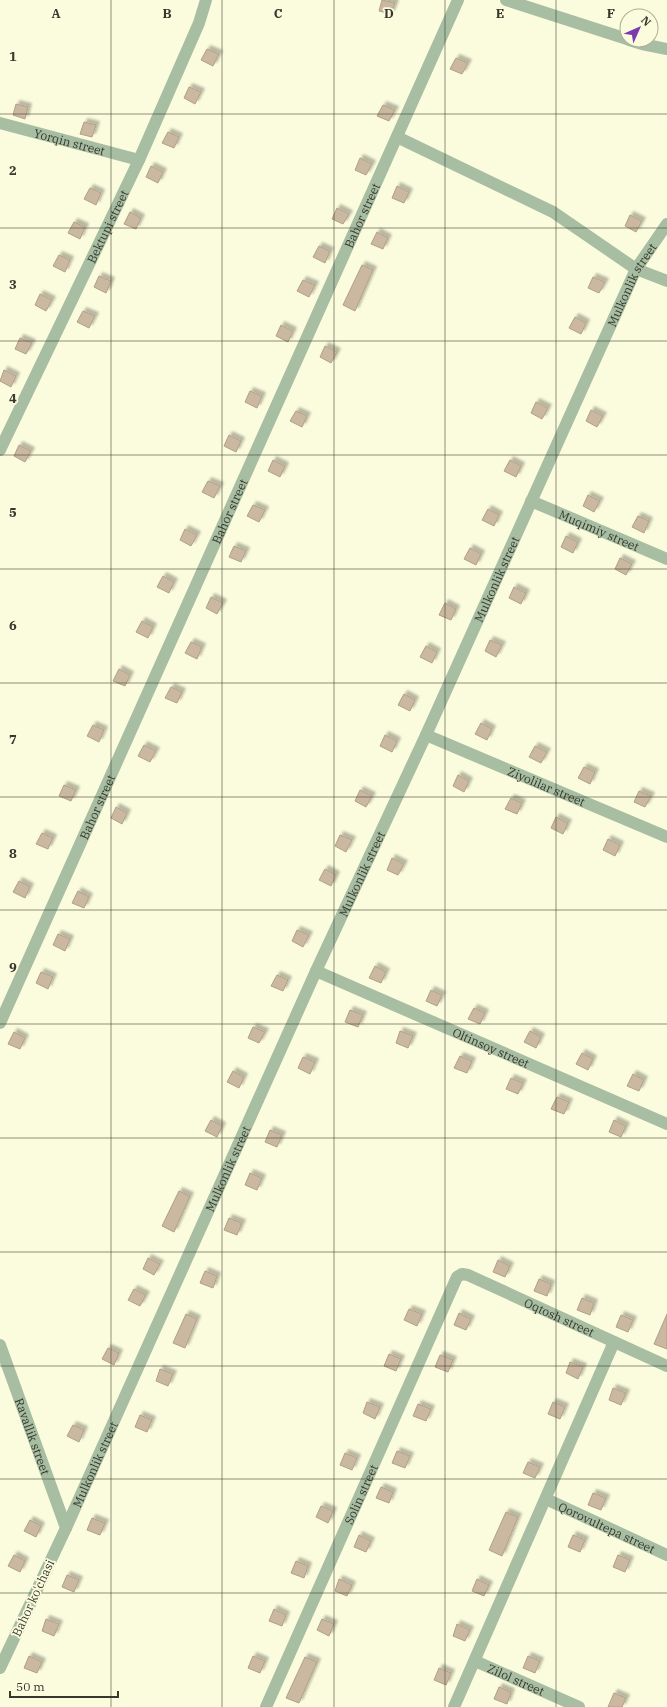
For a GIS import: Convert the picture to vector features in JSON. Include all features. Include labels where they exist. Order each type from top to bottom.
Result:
[{"type":"street","name":"Bektupi street","points":[[0,450],[139,160],[199,22],[206,0]]},
{"type":"street","name":"Bahor street","points":[[0,1023],[458,0]]},
{"type":"street","points":[[506,0],[619,37]]},
{"type":"street","name":"Yorqin street","points":[[0,123],[139,160]]},
{"type":"street","points":[[397,137],[553,212],[636,269],[667,281]]},
{"type":"street","name":"Mulkonlik street","points":[[66,1528],[316,971],[426,735],[636,269],[667,224]]},
{"type":"street","name":"Muqimiy street","points":[[531,501],[667,559]]},
{"type":"street","name":"Ziyolilar street","points":[[426,735],[667,837]]},
{"type":"street","name":"Oltinsoy street","points":[[316,971],[667,1124]]},
{"type":"street","name":"Oqtosh street","points":[[454,1281],[462,1274],[468,1275],[667,1366]]},
{"type":"street","name":"Solin street","points":[[266,1707],[454,1281]]},
{"type":"street","points":[[454,1707],[614,1342]]},
{"type":"street","name":"Ravallik street","points":[[0,1345],[66,1528]]},
{"type":"street","name":"Qorovultepa street","points":[[546,1499],[667,1555]]},
{"type":"street","name":"Bahor ko'chasi","points":[[0,1668],[66,1528]]},
{"type":"street","name":"Zilol street","points":[[475,1661],[580,1707]]},
{"type":"building","points":[[382,0],[395,3],[391,14],[379,11]]},
{"type":"building","points":[[207,49],[219,54],[213,66],[201,60]]},
{"type":"building","points":[[456,58],[468,63],[462,74],[450,69]]},
{"type":"building","points":[[189,87],[201,92],[195,104],[184,98]]},
{"type":"building","points":[[16,104],[28,107],[25,119],[13,115]]},
{"type":"building","points":[[383,105],[395,110],[389,121],[377,116]]},
{"type":"building","points":[[84,122],[96,125],[92,137],[80,134]]},
{"type":"building","points":[[168,132],[179,137],[174,148],[162,143]]},
{"type":"building","points":[[360,158],[372,164],[366,175],[355,170]]},
{"type":"building","points":[[151,166],[163,172],[158,183],[146,177]]},
{"type":"building","points":[[397,186],[409,192],[404,203],[392,198]]},
{"type":"building","points":[[90,188],[101,193],[96,205],[84,199]]},
{"type":"building","points":[[337,208],[349,214],[343,224],[332,219]]},
{"type":"building","points":[[130,212],[141,218],[136,229],[124,224]]},
{"type":"building","points":[[630,215],[642,221],[636,232],[625,226]]},
{"type":"building","points":[[74,222],[85,227],[80,239],[68,233]]},
{"type":"building","points":[[377,232],[388,238],[383,249],[371,244]]},
{"type":"building","points":[[319,246],[330,251],[325,263],[313,257]]},
{"type":"building","points":[[59,255],[70,260],[65,272],[53,266]]},
{"type":"building","points":[[362,265],[373,270],[355,311],[343,305]]},
{"type":"building","points":[[99,276],[111,281],[106,293],[94,287]]},
{"type":"building","points":[[593,277],[605,282],[599,293],[588,288]]},
{"type":"building","points":[[303,280],[315,285],[309,297],[297,291]]},
{"type":"building","points":[[40,294],[52,300],[46,311],[35,305]]},
{"type":"building","points":[[83,311],[95,316],[89,328],[77,322]]},
{"type":"building","points":[[575,317],[586,323],[581,334],[569,328]]},
{"type":"building","points":[[281,325],[293,331],[288,342],[276,336]]},
{"type":"building","points":[[20,338],[32,343],[26,354],[15,349]]},
{"type":"building","points":[[325,346],[337,352],[331,363],[320,357]]},
{"type":"building","points":[[4,370],[16,376],[11,387],[0,381]]},
{"type":"building","points":[[250,391],[262,396],[257,408],[245,402]]},
{"type":"building","points":[[536,402],[548,408],[542,419],[531,413]]},
{"type":"building","points":[[591,410],[603,416],[597,427],[586,421]]},
{"type":"building","points":[[296,411],[307,416],[302,427],[290,421]]},
{"type":"building","points":[[229,435],[241,441],[236,452],[224,446]]},
{"type":"building","points":[[19,445],[31,451],[25,462],[14,456]]},
{"type":"building","points":[[273,460],[285,466],[280,477],[268,471]]},
{"type":"building","points":[[510,460],[521,466],[516,477],[504,471]]},
{"type":"building","points":[[208,481],[220,486],[214,498],[202,492]]},
{"type":"building","points":[[588,495],[600,501],[594,512],[583,506]]},
{"type":"building","points":[[253,505],[265,510],[259,522],[247,516]]},
{"type":"building","points":[[488,509],[499,515],[494,526],[482,520]]},
{"type":"building","points":[[638,516],[649,521],[644,533],[632,527]]},
{"type":"building","points":[[185,529],[197,535],[191,546],[180,540]]},
{"type":"building","points":[[566,536],[578,542],[573,553],[561,547]]},
{"type":"building","points":[[234,546],[246,551],[241,562],[229,557]]},
{"type":"building","points":[[470,548],[481,554],[476,565],[464,559]]},
{"type":"building","points":[[620,558],[632,564],[626,575],[615,569]]},
{"type":"building","points":[[163,576],[174,582],[169,593],[157,587]]},
{"type":"building","points":[[514,587],[526,593],[521,604],[509,598]]},
{"type":"building","points":[[211,597],[223,603],[217,614],[206,608]]},
{"type":"building","points":[[445,603],[456,609],[451,620],[439,615]]},
{"type":"building","points":[[142,621],[153,627],[148,638],[136,632]]},
{"type":"building","points":[[490,640],[502,645],[496,657],[485,651]]},
{"type":"building","points":[[191,642],[202,647],[197,659],[185,653]]},
{"type":"building","points":[[426,646],[437,652],[432,663],[420,657]]},
{"type":"building","points":[[119,669],[130,675],[125,686],[113,681]]},
{"type":"building","points":[[171,687],[182,692],[177,703],[165,698]]},
{"type":"building","points":[[404,694],[415,700],[410,711],[398,705]]},
{"type":"building","points":[[481,723],[492,729],[487,740],[475,734]]},
{"type":"building","points":[[93,725],[104,730],[99,742],[87,736]]},
{"type":"building","points":[[385,735],[397,741],[392,752],[380,746]]},
{"type":"building","points":[[144,745],[156,751],[150,762],[138,756]]},
{"type":"building","points":[[535,746],[547,752],[541,763],[529,757]]},
{"type":"building","points":[[584,767],[595,772],[590,784],[578,778]]},
{"type":"building","points":[[458,775],[469,781],[464,792],[453,786]]},
{"type":"building","points":[[64,785],[76,790],[71,801],[59,796]]},
{"type":"building","points":[[360,790],[372,796],[366,807],[355,801]]},
{"type":"building","points":[[639,791],[651,796],[645,807],[634,802]]},
{"type":"building","points":[[511,798],[522,803],[517,814],[505,809]]},
{"type":"building","points":[[116,807],[127,813],[122,824],[111,818]]},
{"type":"building","points":[[556,817],[568,823],[563,834],[551,828]]},
{"type":"building","points":[[42,833],[53,838],[48,849],[36,844]]},
{"type":"building","points":[[340,835],[352,840],[346,852],[335,846]]},
{"type":"building","points":[[608,839],[620,845],[615,856],[603,850]]},
{"type":"building","points":[[392,858],[404,864],[398,875],[387,870]]},
{"type":"building","points":[[325,869],[336,875],[331,886],[319,880]]},
{"type":"building","points":[[19,881],[30,887],[25,898],[13,892]]},
{"type":"building","points":[[78,891],[89,897],[84,908],[72,903]]},
{"type":"building","points":[[297,930],[309,935],[303,947],[292,941]]},
{"type":"building","points":[[58,934],[70,939],[65,951],[53,945]]},
{"type":"building","points":[[375,966],[386,972],[381,983],[369,978]]},
{"type":"building","points":[[41,972],[53,977],[48,989],[36,983]]},
{"type":"building","points":[[277,975],[288,980],[283,991],[271,986]]},
{"type":"building","points":[[431,990],[442,995],[437,1006],[426,1001]]},
{"type":"building","points":[[474,1008],[485,1013],[480,1024],[468,1019]]},
{"type":"building","points":[[350,1010],[363,1015],[358,1027],[345,1022]]},
{"type":"building","points":[[253,1027],[265,1032],[259,1043],[248,1038]]},
{"type":"building","points":[[400,1031],[413,1036],[408,1048],[396,1043]]},
{"type":"building","points":[[530,1031],[541,1037],[536,1048],[524,1042]]},
{"type":"building","points":[[14,1032],[25,1038],[20,1049],[8,1044]]},
{"type":"building","points":[[582,1053],[593,1059],[588,1070],[576,1064]]},
{"type":"building","points":[[460,1056],[472,1061],[467,1073],[454,1068]]},
{"type":"building","points":[[303,1057],[315,1062],[310,1074],[298,1068]]},
{"type":"building","points":[[233,1071],[244,1077],[239,1088],[227,1082]]},
{"type":"building","points":[[633,1074],[644,1080],[639,1091],[627,1086]]},
{"type":"building","points":[[511,1078],[523,1083],[518,1094],[506,1089]]},
{"type":"building","points":[[557,1097],[569,1102],[564,1114],[551,1109]]},
{"type":"building","points":[[211,1120],[222,1126],[217,1137],[205,1131]]},
{"type":"building","points":[[614,1120],[626,1126],[621,1137],[609,1132]]},
{"type":"building","points":[[270,1130],[282,1135],[277,1147],[265,1142]]},
{"type":"building","points":[[250,1173],[262,1178],[257,1190],[245,1185]]},
{"type":"building","points":[[179,1191],[190,1196],[174,1232],[162,1226]]},
{"type":"building","points":[[229,1218],[242,1223],[237,1235],[224,1230]]},
{"type":"building","points":[[148,1258],[160,1264],[154,1275],[143,1269]]},
{"type":"building","points":[[498,1260],[510,1266],[505,1277],[493,1272]]},
{"type":"building","points":[[205,1271],[217,1276],[213,1288],[200,1283]]},
{"type":"building","points":[[539,1279],[551,1284],[547,1296],[534,1291]]},
{"type":"building","points":[[134,1289],[146,1295],[140,1306],[128,1300]]},
{"type":"building","points":[[582,1298],[594,1303],[590,1315],[577,1310]]},
{"type":"building","points":[[409,1309],[422,1314],[417,1326],[404,1320]]},
{"type":"building","points":[[459,1313],[471,1319],[466,1330],[454,1325]]},
{"type":"building","points":[[186,1314],[197,1319],[185,1348],[173,1343]]},
{"type":"building","points":[[667,1314],[667,1349],[654,1344]]},
{"type":"building","points":[[621,1315],[633,1320],[628,1332],[616,1327]]},
{"type":"building","points":[[108,1348],[119,1353],[114,1365],[102,1359]]},
{"type":"building","points":[[389,1354],[401,1359],[396,1371],[384,1366]]},
{"type":"building","points":[[440,1355],[453,1360],[448,1372],[435,1367]]},
{"type":"building","points":[[570,1362],[583,1367],[578,1379],[566,1373]]},
{"type":"building","points":[[160,1369],[173,1374],[168,1386],[156,1381]]},
{"type":"building","points":[[613,1388],[626,1393],[621,1405],[609,1400]]},
{"type":"building","points":[[367,1402],[380,1407],[375,1419],[363,1413]]},
{"type":"building","points":[[553,1402],[565,1407],[560,1419],[548,1414]]},
{"type":"building","points":[[418,1404],[431,1409],[426,1421],[413,1416]]},
{"type":"building","points":[[140,1415],[152,1420],[147,1432],[135,1427]]},
{"type":"building","points":[[73,1425],[84,1430],[79,1442],[67,1436]]},
{"type":"building","points":[[397,1451],[410,1456],[405,1468],[392,1463]]},
{"type":"building","points":[[345,1453],[357,1458],[352,1470],[340,1465]]},
{"type":"building","points":[[528,1462],[540,1467],[535,1478],[523,1473]]},
{"type":"building","points":[[381,1487],[393,1492],[389,1503],[376,1498]]},
{"type":"building","points":[[593,1493],[606,1498],[601,1510],[588,1505]]},
{"type":"building","points":[[321,1506],[333,1511],[328,1523],[316,1517]]},
{"type":"building","points":[[506,1512],[518,1517],[502,1556],[489,1550]]},
{"type":"building","points":[[92,1518],[105,1523],[100,1535],[87,1530]]},
{"type":"building","points":[[30,1520],[41,1526],[36,1537],[24,1531]]},
{"type":"building","points":[[359,1535],[371,1541],[366,1552],[354,1547]]},
{"type":"building","points":[[573,1535],[585,1540],[580,1552],[568,1547]]},
{"type":"building","points":[[14,1555],[25,1561],[20,1572],[8,1566]]},
{"type":"building","points":[[618,1555],[630,1560],[625,1572],[613,1567]]},
{"type":"building","points":[[296,1561],[308,1566],[304,1578],[291,1573]]},
{"type":"building","points":[[67,1575],[79,1580],[74,1592],[62,1587]]},
{"type":"building","points":[[339,1579],[352,1585],[347,1596],[335,1591]]},
{"type":"building","points":[[477,1579],[489,1585],[484,1596],[472,1591]]},
{"type":"building","points":[[274,1609],[286,1615],[282,1626],[269,1621]]},
{"type":"building","points":[[46,1619],[59,1624],[54,1636],[42,1631]]},
{"type":"building","points":[[322,1619],[334,1624],[329,1636],[317,1630]]},
{"type":"building","points":[[457,1624],[470,1630],[465,1641],[453,1636]]},
{"type":"building","points":[[29,1656],[42,1662],[37,1673],[24,1668]]},
{"type":"building","points":[[253,1656],[265,1661],[260,1673],[248,1668]]},
{"type":"building","points":[[528,1656],[540,1661],[535,1673],[523,1668]]},
{"type":"building","points":[[305,1657],[317,1662],[299,1703],[286,1698]]},
{"type":"building","points":[[439,1668],[451,1673],[446,1685],[434,1680]]},
{"type":"building","points":[[499,1687],[511,1692],[507,1704],[494,1699]]},
{"type":"building","points":[[614,1693],[626,1698],[622,1707],[608,1707]]}]
